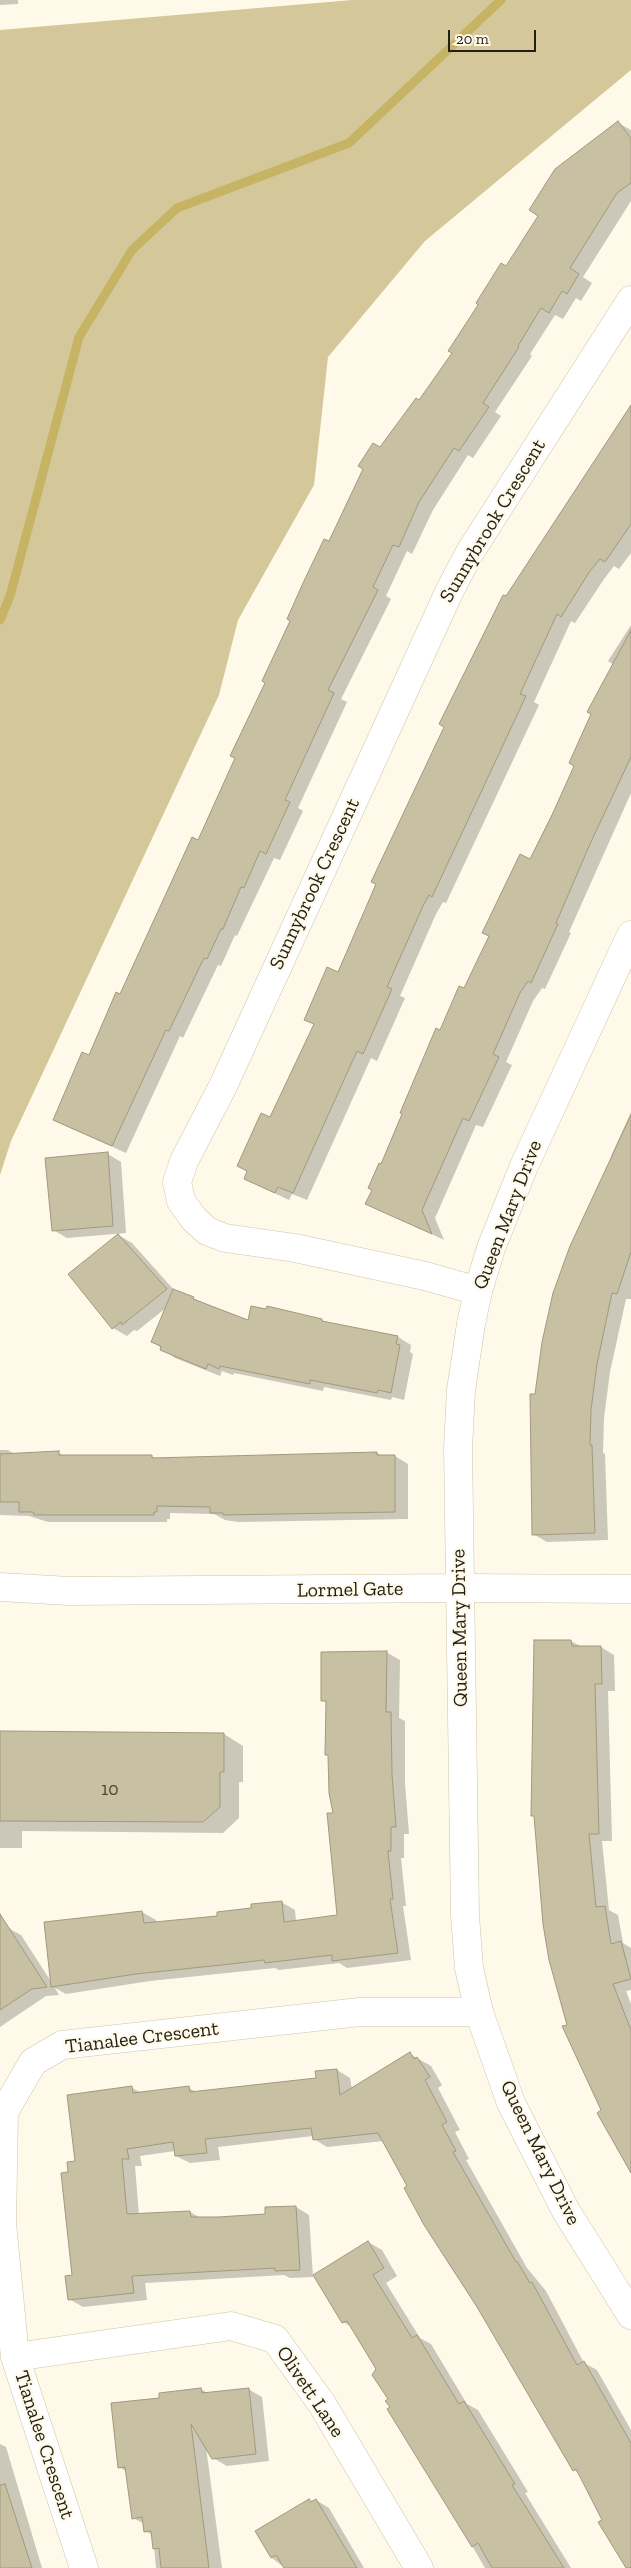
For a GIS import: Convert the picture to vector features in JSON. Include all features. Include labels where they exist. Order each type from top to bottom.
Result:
[{"type":"street","name":"Sunnybrook Crescent","points":[[478,1291],[425,1276],[295,1248],[224,1238],[207,1231],[194,1219],[181,1201],[177,1182],[184,1161],[222,1086],[450,590],[491,518],[631,300]]},
{"type":"street","name":"Queen Mary Drive","points":[[631,935],[524,1166],[496,1235],[478,1291],[465,1359],[459,1419],[459,1588],[465,1915],[469,1968],[480,2012],[515,2111],[566,2211],[631,2315]]},
{"type":"street","name":"Lormel Gate","points":[[0,1587],[69,1591],[459,1588],[631,1589]]},
{"type":"street","name":"Lormel Gate","points":[[0,1597],[69,1591]]},
{"type":"street","name":"Tianalee Crescent","points":[[84,2568],[15,2357],[2,2223],[4,2112],[33,2062],[62,2045],[360,2012],[480,2012]]},
{"type":"street","name":"Olivett Lane","points":[[15,2357],[231,2326],[275,2339],[322,2404],[419,2568]]},
{"type":"shaded area","points":[[352,0],[631,0],[631,70],[425,241],[328,357],[314,485],[238,620],[219,695],[11,1141],[0,1175],[0,30]]},
{"type":"building","points":[[618,121],[631,138],[631,183],[617,193],[570,268],[579,274],[567,294],[562,291],[549,313],[541,308],[519,347],[483,403],[489,407],[459,451],[454,448],[419,502],[399,547],[393,545],[373,587],[378,590],[328,690],[334,693],[285,800],[290,802],[266,854],[260,851],[244,888],[241,887],[223,929],[221,929],[207,959],[204,958],[169,1031],[166,1030],[112,1146],[53,1120],[82,1052],[89,1055],[116,992],[120,994],[192,837],[198,840],[235,758],[230,756],[265,683],[262,681],[290,621],[287,619],[303,583],[324,539],[329,541],[363,469],[358,466],[373,443],[380,447],[416,398],[419,400],[452,353],[448,351],[478,305],[476,303],[501,263],[506,266],[538,216],[529,210],[555,169]]},
{"type":"building","points":[[631,405],[631,524],[605,562],[600,559],[590,571],[561,617],[557,614],[520,694],[526,696],[432,897],[429,895],[423,906],[387,987],[392,989],[363,1054],[357,1051],[293,1193],[278,1187],[275,1193],[244,1179],[247,1171],[237,1166],[261,1113],[270,1117],[314,1024],[304,1020],[327,967],[338,972],[376,884],[371,882],[444,727],[439,724],[503,595],[506,596]]},
{"type":"building","points":[[631,630],[631,757],[590,844],[556,923],[558,924],[531,983],[528,981],[520,993],[493,1054],[499,1057],[469,1121],[463,1118],[422,1210],[432,1234],[365,1204],[372,1190],[368,1188],[379,1163],[381,1164],[402,1114],[400,1113],[436,1028],[440,1030],[459,986],[464,988],[489,936],[482,933],[520,854],[530,859],[552,815],[574,766],[569,763],[591,714],[587,712]]},
{"type":"building","points":[[631,1115],[631,1252],[617,1294],[612,1293],[597,1364],[591,1410],[590,1445],[592,1445],[595,1533],[532,1535],[530,1394],[535,1394],[542,1342],[553,1293],[570,1246]]},
{"type":"building","points":[[108,1152],[113,1226],[52,1231],[45,1158]]},
{"type":"building","points":[[118,1234],[167,1289],[122,1325],[121,1322],[112,1329],[68,1274]]},
{"type":"building","points":[[173,1289],[194,1297],[193,1299],[248,1320],[251,1306],[266,1309],[267,1306],[322,1319],[322,1321],[398,1336],[396,1344],[400,1345],[391,1393],[378,1390],[377,1393],[310,1380],[310,1384],[220,1366],[219,1369],[208,1364],[206,1369],[160,1350],[161,1346],[151,1342]]},
{"type":"building","points":[[59,1451],[59,1455],[152,1455],[152,1458],[377,1452],[377,1455],[395,1455],[395,1512],[223,1515],[223,1513],[210,1513],[210,1507],[157,1506],[157,1512],[154,1512],[154,1515],[34,1515],[33,1512],[19,1512],[19,1502],[0,1502],[0,1454]]},
{"type":"building","points":[[534,1640],[571,1640],[572,1646],[601,1646],[602,1684],[595,1684],[599,1834],[589,1834],[596,1907],[605,1906],[611,1944],[621,1941],[631,1979],[613,1984],[631,2030],[631,2173],[597,2113],[601,2110],[562,2026],[567,2025],[549,1960],[543,1924],[534,1816],[531,1816]]},
{"type":"building","points":[[387,1651],[386,1712],[391,1712],[392,1774],[396,1827],[391,1827],[391,1851],[388,1851],[393,1899],[390,1899],[398,1953],[332,1961],[332,1955],[265,1963],[264,1960],[136,1974],[51,1987],[44,1922],[142,1911],[144,1923],[217,1916],[217,1912],[251,1908],[251,1904],[282,1901],[284,1922],[337,1915],[327,1813],[333,1813],[329,1793],[328,1755],[325,1755],[326,1701],[321,1701],[321,1652]]},
{"type":"building","points":[[0,1731],[224,1733],[224,1772],[220,1772],[220,1807],[203,1822],[0,1821]]},
{"type":"building","points":[[0,1914],[47,1987],[32,1989],[0,2010]]},
{"type":"building","points":[[410,2052],[414,2059],[417,2057],[430,2077],[425,2080],[447,2122],[442,2125],[456,2151],[453,2152],[516,2262],[530,2283],[532,2282],[577,2365],[584,2361],[631,2443],[631,2568],[626,2568],[598,2522],[602,2520],[576,2469],[573,2471],[477,2307],[424,2225],[404,2188],[407,2186],[378,2133],[313,2140],[311,2128],[205,2139],[207,2153],[175,2156],[173,2142],[127,2149],[129,2159],[122,2159],[127,2214],[190,2211],[191,2217],[218,2217],[265,2214],[265,2207],[296,2206],[300,2270],[275,2271],[275,2268],[132,2276],[134,2293],[68,2300],[65,2276],[72,2275],[61,2173],[68,2172],[67,2162],[75,2161],[67,2095],[132,2086],[133,2093],[189,2086],[190,2092],[316,2078],[315,2071],[337,2069],[340,2095]]},
{"type":"building","points":[[368,2241],[384,2268],[373,2275],[412,2338],[417,2335],[459,2404],[464,2401],[515,2484],[512,2485],[564,2568],[492,2568],[478,2543],[472,2547],[387,2409],[390,2407],[385,2401],[388,2399],[372,2375],[376,2369],[347,2321],[342,2323],[313,2275]]},
{"type":"building","points":[[201,2388],[202,2393],[249,2388],[256,2454],[212,2459],[191,2424],[209,2568],[161,2568],[159,2548],[153,2549],[151,2531],[144,2532],[142,2517],[132,2519],[125,2467],[118,2468],[111,2403],[159,2398],[159,2393]]},
{"type":"building","points":[[5,2484],[32,2568],[0,2568],[0,2485]]},
{"type":"building","points":[[309,2499],[311,2502],[316,2499],[357,2568],[284,2568],[276,2555],[271,2558],[255,2531]]},
{"type":"waterway","points":[[0,620],[10,596],[79,337],[132,250],[177,208],[349,143],[501,0]]}]
